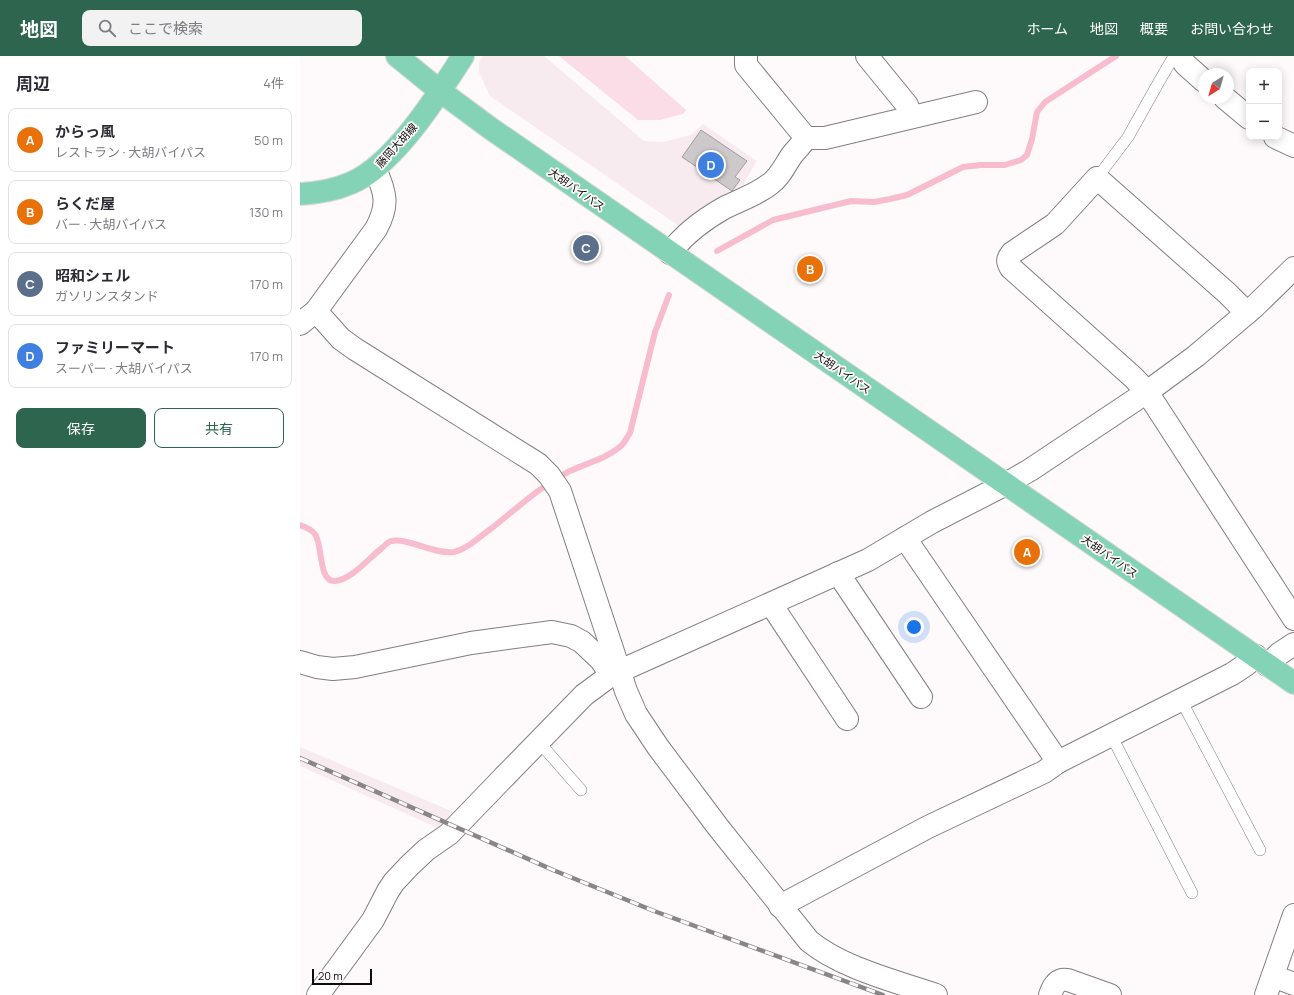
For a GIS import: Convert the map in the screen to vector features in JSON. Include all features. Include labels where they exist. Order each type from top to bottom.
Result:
[{"type":"main road","name":"大胡バイパス","points":[[397,56],[483,124],[1294,683]]},
{"type":"main road","name":"藤岡大胡線","points":[[300,194],[330,190],[351,183],[375,169],[394,150],[424,114],[463,56]]},
{"type":"street","points":[[746,56],[746,65],[806,138]]},
{"type":"street","points":[[867,56],[907,105],[911,117]]},
{"type":"street","points":[[1180,56],[1185,64],[1198,76]]},
{"type":"street","points":[[806,138],[825,138],[976,102]]},
{"type":"street","points":[[1232,104],[1246,116]]},
{"type":"street","points":[[670,253],[687,233],[725,208],[748,198],[771,184],[806,138]]},
{"type":"street","points":[[1281,140],[1294,146]]},
{"type":"street","points":[[375,169],[383,187],[385,202],[382,217],[376,229],[308,318],[538,464],[555,483],[580,549],[615,673],[644,727],[718,827],[809,941],[822,951],[863,970],[936,995]]},
{"type":"street","points":[[1247,313],[1227,293],[1097,178],[1055,224],[1012,253],[1008,258],[1008,263],[1011,268],[1148,392],[1294,619]]},
{"type":"street","points":[[318,995],[373,920],[388,890],[394,882],[426,850],[449,834],[584,695],[615,673],[868,560],[932,522],[1030,470],[1148,392],[1196,356],[1247,313],[1294,268]]},
{"type":"street","points":[[905,538],[1058,762]]},
{"type":"street","points":[[838,574],[921,697]]},
{"type":"street","points":[[771,604],[847,719]]},
{"type":"street","points":[[300,662],[317,667],[333,669],[354,667],[472,642],[552,632],[570,636],[582,642],[615,673]]},
{"type":"street","points":[[780,906],[928,827],[1044,772],[1058,762],[1243,667],[1279,654],[1294,644]]},
{"type":"street","points":[[1294,915],[1270,986],[1294,984]]},
{"type":"street","points":[[1050,995],[1052,988],[1062,979],[1110,995]]},
{"type":"lane","points":[[1097,178],[1128,137],[1174,56]]},
{"type":"lane","points":[[1181,700],[1260,850]]},
{"type":"lane","points":[[1111,735],[1192,893]]},
{"type":"lane","points":[[538,741],[581,790]]},
{"type":"shaded area","points":[[483,56],[544,56],[644,141],[663,142],[691,135],[703,124],[757,161],[744,183],[746,187],[679,226],[490,96],[479,72],[479,62]]},
{"type":"shaded area","points":[[559,56],[625,56],[686,110],[683,114],[660,120],[638,120]]},
{"type":"shaded area","points":[[300,747],[456,813],[440,829],[300,766]]},
{"type":"building","points":[[701,130],[747,161],[735,177],[740,180],[732,191],[682,157]]},
{"type":"waterway","points":[[717,251],[773,220],[851,201],[874,202],[907,195],[963,167],[1005,165],[1021,160],[1027,155],[1032,139],[1037,112],[1045,102],[1116,56]]},
{"type":"waterway","points":[[300,525],[308,528],[315,534],[319,546],[323,569],[326,576],[330,580],[335,581],[341,580],[353,573],[391,541],[405,541],[446,552],[454,552],[469,545],[550,483],[570,471],[597,460],[616,450],[623,444],[630,433],[655,332],[669,295]]},
{"type":"railway","points":[[300,758],[553,870],[654,911],[883,995]]},
{"type":"place","name":"ファミリーマート","points":[[711,165]]},
{"type":"place","name":"昭和シェル","points":[[586,248]]},
{"type":"place","name":"らくだ屋","points":[[810,269]]},
{"type":"place","name":"からっ風","points":[[1027,552]]}]
